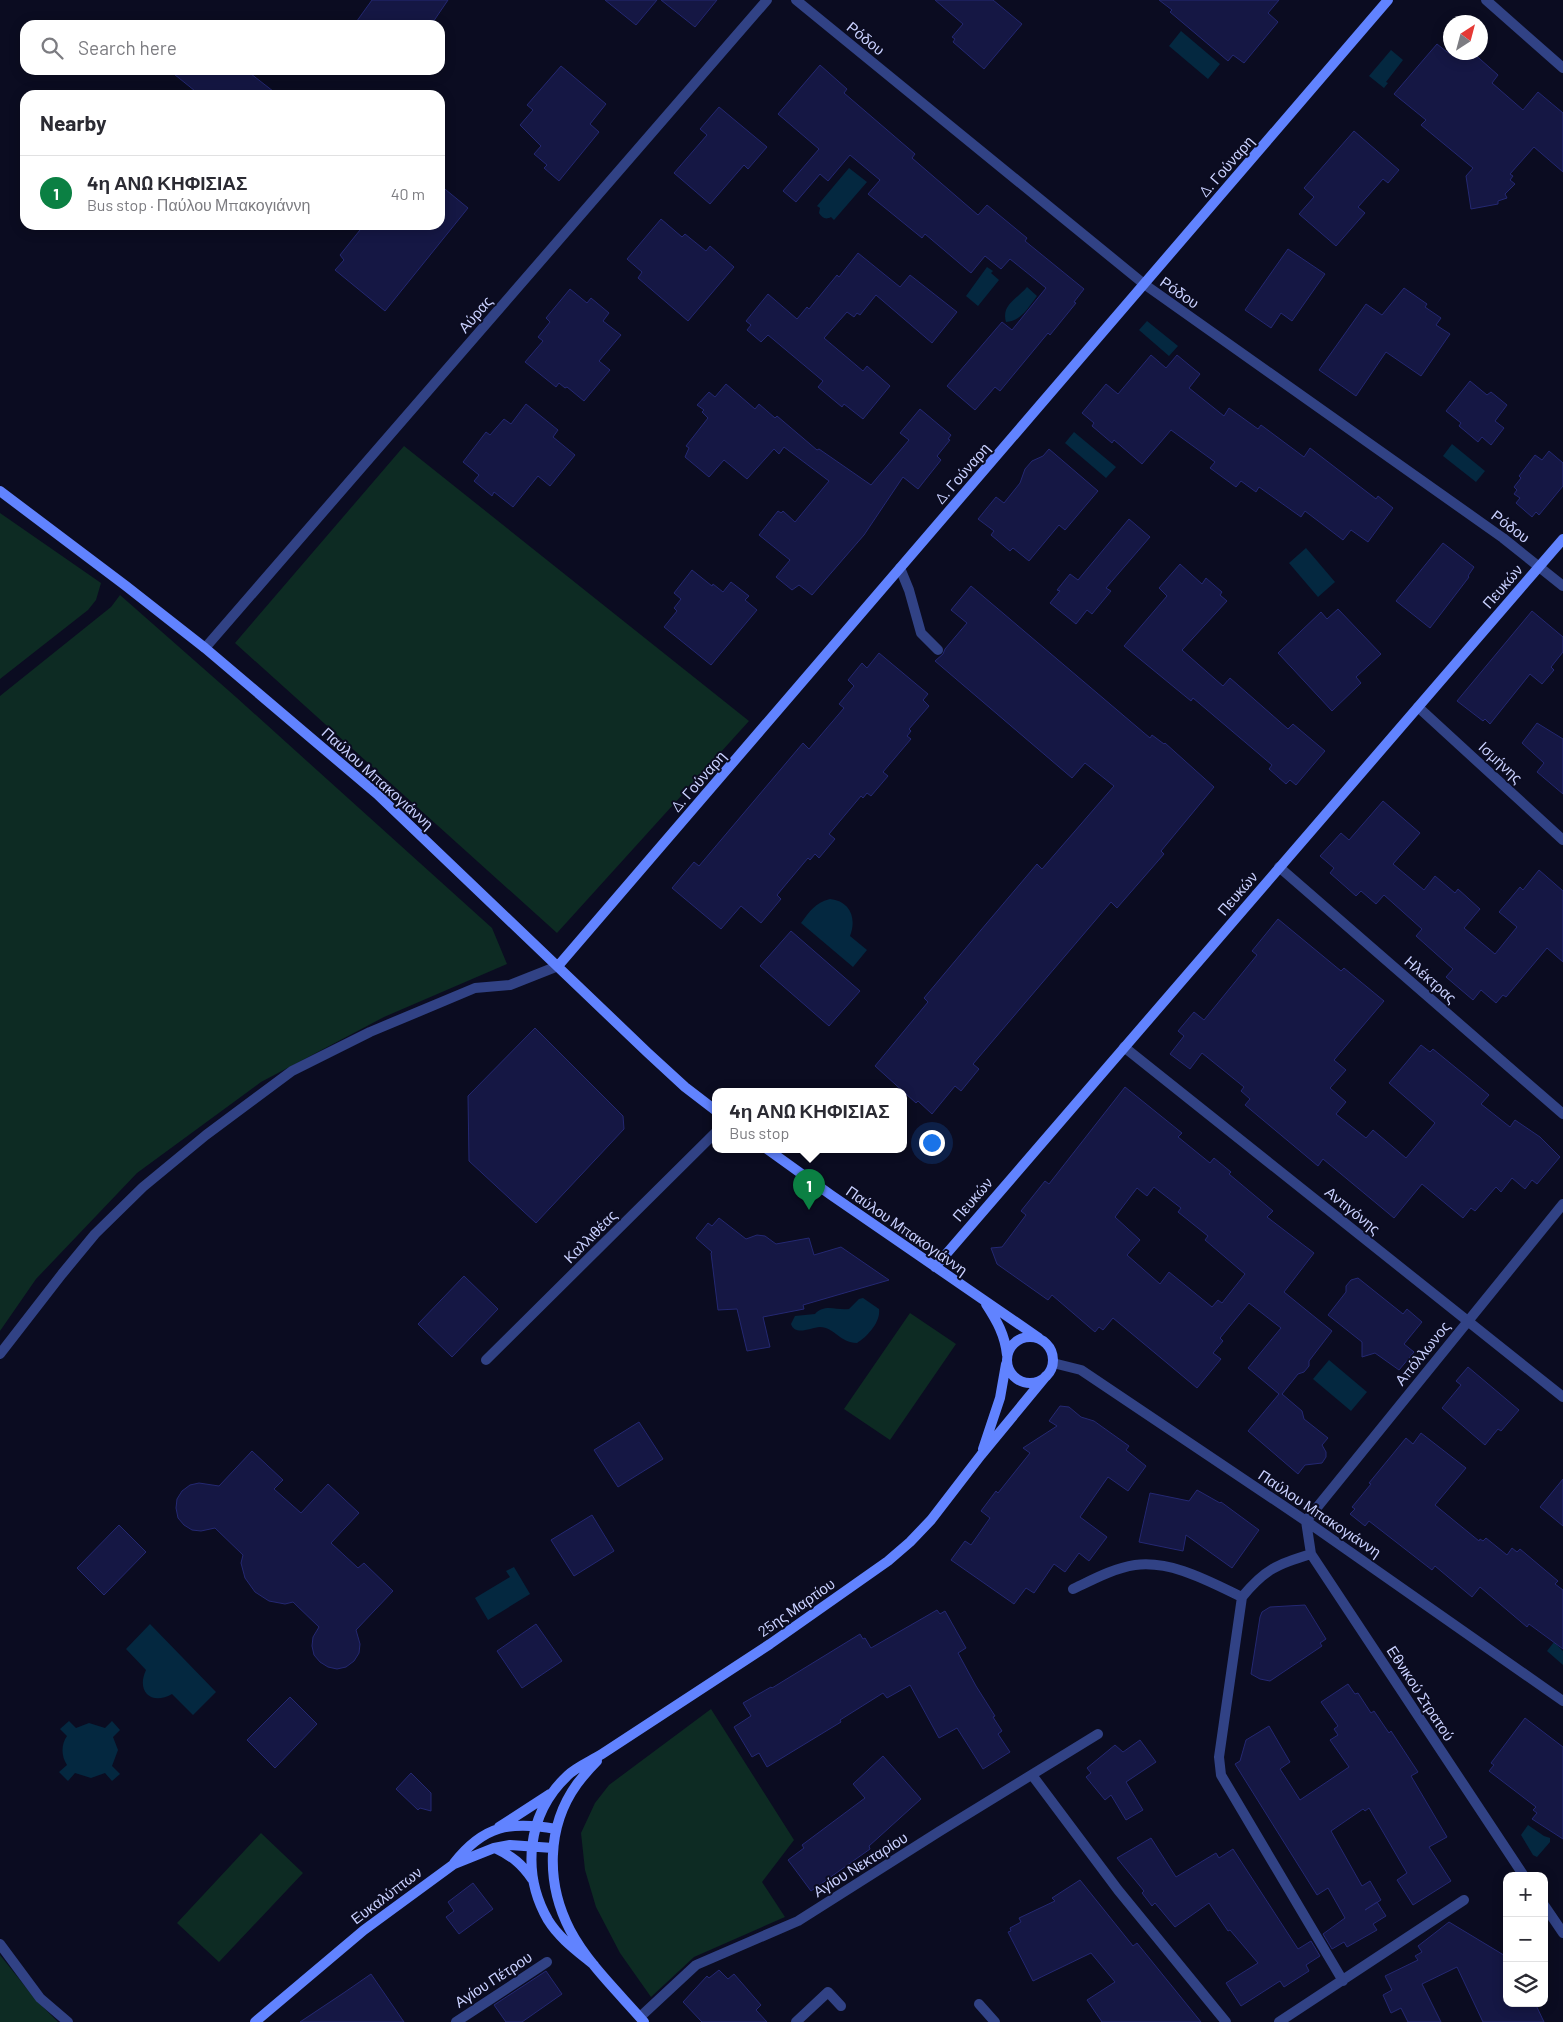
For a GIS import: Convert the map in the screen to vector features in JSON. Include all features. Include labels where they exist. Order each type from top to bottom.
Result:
[{"type":"main road","name":"Δ. Γούναρη","points":[[558,966],[1388,0]]},
{"type":"main road","name":"Παύλου Μπακογιάννη","points":[[0,491],[205,648],[377,794],[679,1081],[712,1108]]},
{"type":"main road","name":"Πευκών","points":[[935,1267],[1563,539]]},
{"type":"main road","name":"Παύλου Μπακογιάννη","points":[[773,1153],[1039,1338]]},
{"type":"main road","name":"Παύλου Μπακογιάννη","points":[[983,1300],[1000,1327],[1005,1342],[1007,1358]]},
{"type":"main road","points":[[1023,1337],[1039,1338],[1050,1348],[1053,1363],[1046,1376],[1040,1380],[1034,1382],[1019,1380],[1008,1369],[1007,1358],[1010,1346],[1023,1337]]},
{"type":"main road","name":"25ης Μαρτίου","points":[[981,1455],[1000,1398],[1007,1358]]},
{"type":"main road","name":"25ης Μαρτίου","points":[[594,1965],[570,1945],[549,1921],[533,1881],[531,1846],[544,1806],[553,1793],[567,1776],[770,1644],[888,1561],[931,1520],[1046,1376]]},
{"type":"main road","name":"25ης Μαρτίου","points":[[602,1754],[576,1784],[563,1807],[556,1829],[553,1848],[553,1876],[559,1904],[570,1931],[594,1965],[642,2019]]},
{"type":"main road","points":[[495,1829],[553,1793]]},
{"type":"main road","name":"Ευκαλύπτων","points":[[255,2022],[337,1952],[454,1864],[468,1846],[495,1829],[520,1825],[556,1829]]},
{"type":"main road","name":"Ευκαλύπτων","points":[[454,1864],[496,1848],[510,1845],[553,1848]]},
{"type":"main road","points":[[496,1848],[524,1867],[533,1881]]},
{"type":"street","name":"Αύρας","points":[[205,648],[767,0]]},
{"type":"street","name":"Ρόδου","points":[[796,0],[1144,284],[1503,538],[1563,586]]},
{"type":"street","points":[[1486,0],[1563,68]]},
{"type":"street","points":[[900,568],[909,590],[921,633],[938,650]]},
{"type":"street","name":"Ισμήνης","points":[[1418,707],[1563,840]]},
{"type":"street","name":"Ηλέκτρας","points":[[1279,867],[1563,1114]]},
{"type":"street","points":[[0,1354],[95,1234],[136,1194],[206,1135],[292,1072],[370,1032],[476,988],[510,985],[558,966]]},
{"type":"street","name":"Αντιγόνης","points":[[1124,1047],[1563,1397]]},
{"type":"street","name":"Καλλιθέας","points":[[486,1360],[712,1137]]},
{"type":"street","name":"Απόλλωνος","points":[[1306,1521],[1467,1320],[1563,1204]]},
{"type":"street","name":"Παύλου Μπακογιάννη","points":[[1053,1363],[1081,1370],[1306,1521],[1563,1701]]},
{"type":"street","name":"Εθνικού Στρατού","points":[[1306,1521],[1311,1554],[1521,1872]]},
{"type":"street","points":[[1311,1554],[1278,1564],[1256,1579],[1242,1597],[1219,1757],[1221,1775],[1342,1981]]},
{"type":"street","points":[[1073,1589],[1111,1572],[1134,1565],[1150,1565],[1171,1568],[1206,1580],[1242,1597]]},
{"type":"street","name":"Αγίου Νεκταρίου","points":[[642,2019],[696,1965],[798,1921],[1098,1734]]},
{"type":"street","points":[[1032,1775],[1118,1890],[1226,2022]]},
{"type":"street","points":[[1279,2022],[1464,1900]]},
{"type":"street","points":[[1548,1911],[1563,1933]]},
{"type":"street","points":[[0,1944],[40,1998],[68,2022]]},
{"type":"street","name":"Αγίου Πέτρου","points":[[456,2022],[547,1962]]},
{"type":"street","points":[[796,2022],[828,1992],[841,2006]]},
{"type":"street","points":[[979,2004],[995,2022]]},
{"type":"green space","points":[[404,446],[749,721],[557,933],[235,643]]},
{"type":"green space","points":[[0,513],[101,583],[96,600],[88,610],[0,679]]},
{"type":"green space","points":[[120,595],[492,928],[507,964],[384,1017],[261,1082],[137,1173],[36,1279],[0,1331],[0,696],[111,607]]},
{"type":"green space","points":[[910,1313],[956,1344],[890,1440],[844,1409]]},
{"type":"green space","points":[[711,1709],[794,1840],[762,1882],[785,1917],[694,1957],[651,1997],[620,1953],[596,1907],[585,1870],[581,1833],[595,1803],[609,1785]]},
{"type":"green space","points":[[261,1833],[303,1873],[219,1962],[177,1923]]},
{"type":"green space","points":[[0,1955],[36,2000],[58,2022],[0,2022]]},
{"type":"water","points":[[1181,31],[1220,64],[1208,79],[1169,46]]},
{"type":"water","points":[[1391,50],[1403,60],[1386,82],[1388,83],[1384,88],[1369,76]]},
{"type":"water","points":[[849,168],[867,182],[834,220],[831,217],[824,218],[819,213],[820,208],[817,206]]},
{"type":"water","points":[[987,267],[993,271],[991,273],[999,280],[978,306],[966,296]]},
{"type":"water","points":[[1027,287],[1037,296],[1020,316],[1006,322],[1005,316],[1008,307]]},
{"type":"water","points":[[1147,321],[1178,346],[1169,356],[1139,330]]},
{"type":"water","points":[[1074,432],[1116,467],[1106,478],[1065,443]]},
{"type":"water","points":[[1452,444],[1485,471],[1476,482],[1443,456]]},
{"type":"water","points":[[1306,548],[1335,582],[1318,597],[1289,563]]},
{"type":"water","points":[[830,899],[843,903],[850,911],[853,923],[850,936],[867,950],[853,967],[801,923],[817,905]]},
{"type":"water","points":[[863,1298],[879,1309],[879,1314],[876,1324],[857,1343],[846,1340],[825,1328],[796,1330],[791,1324],[795,1316],[815,1314],[827,1308],[849,1309],[859,1299]]},
{"type":"water","points":[[1329,1360],[1367,1392],[1351,1411],[1313,1379]]},
{"type":"water","points":[[514,1567],[530,1594],[488,1620],[475,1598],[510,1577],[506,1571]]},
{"type":"water","points":[[150,1624],[216,1692],[193,1715],[172,1694],[158,1698],[152,1697],[144,1690],[143,1678],[146,1670],[126,1649]]},
{"type":"water","points":[[1554,1642],[1563,1651],[1563,1665],[1547,1651]]},
{"type":"water","points":[[69,1721],[76,1728],[89,1723],[105,1728],[112,1721],[120,1730],[113,1737],[118,1750],[112,1766],[120,1774],[112,1781],[105,1773],[91,1778],[75,1773],[68,1781],[59,1772],[67,1765],[62,1750],[67,1736],[60,1729]]},
{"type":"water","points":[[1528,1825],[1550,1838],[1550,1842],[1537,1857],[1533,1855],[1521,1835]]},
{"type":"building","points":[[372,0],[448,0],[434,20],[358,20]]},
{"type":"building","points":[[605,0],[657,0],[636,25]]},
{"type":"building","points":[[661,0],[717,0],[695,27]]},
{"type":"building","points":[[935,0],[993,0],[1022,24],[984,69],[953,42],[955,39],[952,37],[963,24]]},
{"type":"building","points":[[1159,0],[1279,0],[1268,13],[1278,22],[1244,63],[1233,55],[1228,61],[1170,12],[1172,10]]},
{"type":"building","points":[[1437,44],[1443,49],[1443,60],[1481,60],[1498,75],[1492,83],[1523,110],[1538,92],[1563,113],[1563,172],[1534,147],[1510,174],[1513,176],[1510,180],[1515,184],[1505,194],[1507,198],[1498,201],[1498,204],[1471,209],[1466,176],[1473,168],[1421,125],[1426,120],[1394,94]]},
{"type":"building","points":[[820,65],[847,89],[844,93],[915,154],[912,158],[978,215],[987,205],[1027,238],[1025,241],[1084,289],[1074,302],[1076,303],[1050,335],[1048,333],[1000,391],[995,387],[975,410],[947,386],[1002,322],[1012,330],[1046,288],[1010,259],[1001,269],[985,256],[971,273],[925,234],[922,238],[868,194],[880,180],[850,155],[828,181],[820,174],[796,202],[783,191],[819,149],[778,114]]},
{"type":"building","points":[[561,66],[606,104],[590,124],[599,132],[559,181],[544,168],[547,165],[534,154],[541,146],[520,125],[533,110],[527,105]]},
{"type":"building","points":[[175,75],[252,75],[272,90],[194,90]]},
{"type":"building","points":[[719,107],[767,147],[748,169],[744,165],[710,204],[674,173],[707,135],[700,129]]},
{"type":"building","points":[[1354,131],[1399,170],[1388,183],[1383,179],[1358,207],[1365,213],[1336,246],[1299,214],[1314,197],[1304,188]]},
{"type":"building","points":[[445,189],[468,208],[385,311],[335,270],[344,260],[340,255],[360,230],[445,230]]},
{"type":"building","points":[[661,219],[682,237],[685,234],[706,251],[710,246],[734,267],[688,321],[638,278],[642,272],[627,259]]},
{"type":"building","points":[[1288,249],[1325,274],[1292,321],[1281,313],[1271,328],[1245,310]]},
{"type":"building","points":[[858,253],[900,287],[910,275],[957,312],[932,343],[876,295],[860,315],[857,313],[854,317],[847,312],[824,338],[863,371],[867,366],[890,386],[863,419],[844,404],[842,407],[818,387],[823,381],[768,335],[761,342],[747,330],[751,325],[746,321],[768,294],[797,319],[807,307],[809,309],[837,275],[839,277]]},
{"type":"building","points":[[1404,288],[1427,304],[1425,307],[1441,318],[1436,325],[1450,334],[1421,376],[1386,352],[1356,396],[1319,370],[1366,304],[1382,315]]},
{"type":"building","points":[[570,289],[587,303],[591,298],[609,313],[603,321],[621,335],[599,361],[610,370],[584,401],[559,383],[556,387],[525,362],[543,341],[538,337],[550,322],[546,318]]},
{"type":"building","points":[[1151,355],[1166,368],[1177,355],[1200,374],[1189,388],[1224,416],[1229,408],[1258,429],[1261,425],[1304,457],[1310,448],[1376,499],[1378,496],[1393,508],[1368,542],[1351,530],[1343,540],[1305,511],[1301,517],[1259,487],[1256,492],[1241,481],[1236,487],[1210,468],[1215,462],[1171,430],[1142,464],[1114,440],[1112,443],[1092,426],[1094,423],[1082,413],[1106,384],[1118,394]]},
{"type":"building","points":[[1470,381],[1487,395],[1491,392],[1507,405],[1495,421],[1504,428],[1491,445],[1482,437],[1478,442],[1459,426],[1461,423],[1446,411]]},
{"type":"building","points":[[726,384],[755,409],[759,404],[775,418],[777,416],[817,450],[819,449],[871,485],[909,440],[900,433],[920,409],[951,435],[948,439],[950,440],[937,456],[941,460],[918,489],[903,477],[864,535],[812,595],[799,585],[792,590],[776,577],[790,560],[759,535],[778,511],[781,513],[783,511],[795,522],[829,481],[784,447],[779,454],[774,449],[747,479],[724,460],[709,477],[685,457],[689,448],[686,446],[708,418],[702,412],[704,410],[697,405],[709,392],[715,397]]},
{"type":"building","points":[[526,404],[558,430],[553,437],[575,455],[550,486],[538,476],[513,507],[494,492],[492,496],[474,481],[479,475],[463,462],[486,432],[490,435],[504,419],[511,424]]},
{"type":"building","points":[[1049,449],[1098,491],[1065,530],[1059,525],[1029,561],[1013,548],[1010,551],[991,535],[994,531],[978,519],[996,497],[1004,503],[1020,483],[1025,469],[1032,461],[1043,456]]},
{"type":"building","points":[[1549,451],[1563,463],[1563,486],[1539,515],[1536,512],[1532,517],[1516,503],[1520,498],[1514,494],[1517,490],[1514,487],[1521,478],[1519,476],[1535,455],[1542,460]]},
{"type":"building","points":[[1129,519],[1150,537],[1106,588],[1111,591],[1092,614],[1087,610],[1076,624],[1050,603],[1060,591],[1057,590],[1070,574],[1078,580]]},
{"type":"building","points":[[1443,543],[1474,567],[1469,577],[1430,628],[1396,601]]},
{"type":"building","points":[[1180,564],[1202,584],[1206,578],[1222,592],[1220,595],[1227,601],[1182,650],[1223,686],[1230,678],[1288,729],[1293,724],[1325,751],[1296,785],[1290,780],[1286,784],[1269,769],[1272,765],[1193,698],[1191,701],[1124,646],[1167,596],[1159,588]]},
{"type":"building","points":[[692,570],[723,592],[731,582],[749,596],[745,600],[757,610],[711,665],[664,627],[677,611],[674,608],[681,599],[674,593]]},
{"type":"building","points":[[971,586],[1150,738],[1152,735],[1165,743],[1214,787],[1161,851],[1164,854],[1117,908],[1111,902],[973,1064],[979,1069],[961,1091],[955,1086],[932,1114],[918,1101],[916,1103],[907,1095],[907,1088],[899,1088],[875,1066],[928,1002],[924,998],[1037,864],[1042,869],[1114,786],[1085,763],[1072,778],[935,661],[943,654],[967,623],[951,610]]},
{"type":"building","points":[[1338,609],[1381,654],[1356,677],[1361,683],[1332,711],[1278,653],[1321,612],[1327,619]]},
{"type":"building","points":[[1532,611],[1563,637],[1563,652],[1551,667],[1554,670],[1542,684],[1530,674],[1490,724],[1485,719],[1483,721],[1457,701]]},
{"type":"building","points":[[879,653],[928,694],[923,700],[929,706],[909,729],[911,731],[907,736],[911,739],[883,772],[888,776],[871,796],[867,793],[863,798],[861,796],[829,834],[835,839],[819,858],[815,854],[810,860],[808,858],[777,895],[781,899],[761,923],[741,906],[721,929],[672,888],[694,862],[699,866],[803,743],[809,749],[844,708],[839,704],[854,686],[848,680],[862,663],[867,668]]},
{"type":"building","points":[[1537,723],[1563,739],[1563,794],[1537,772],[1544,763],[1522,743]]},
{"type":"building","points":[[1383,801],[1420,833],[1393,864],[1424,890],[1435,876],[1455,893],[1458,889],[1480,909],[1464,928],[1495,954],[1517,927],[1499,912],[1520,887],[1523,890],[1539,870],[1563,891],[1563,962],[1547,948],[1506,997],[1503,995],[1496,1003],[1481,990],[1473,1000],[1446,977],[1453,969],[1416,936],[1422,929],[1384,895],[1376,904],[1361,891],[1356,896],[1330,873],[1334,868],[1320,856],[1341,833],[1349,840]]},
{"type":"building","points":[[1278,919],[1341,971],[1344,968],[1384,1001],[1334,1060],[1346,1070],[1330,1088],[1346,1102],[1336,1114],[1366,1138],[1373,1130],[1406,1158],[1435,1123],[1389,1083],[1421,1045],[1430,1052],[1433,1049],[1489,1095],[1481,1104],[1510,1127],[1515,1120],[1540,1137],[1560,1157],[1537,1184],[1532,1180],[1525,1189],[1512,1178],[1501,1192],[1496,1187],[1475,1211],[1471,1208],[1463,1218],[1422,1184],[1394,1218],[1323,1159],[1318,1166],[1245,1105],[1250,1099],[1241,1091],[1244,1087],[1202,1053],[1190,1069],[1170,1054],[1184,1036],[1178,1031],[1194,1012],[1204,1020],[1257,955],[1252,951]]},
{"type":"building","points":[[791,931],[860,991],[829,1026],[760,966]]},
{"type":"building","points":[[535,1028],[623,1116],[624,1129],[536,1223],[469,1161],[468,1096]]},
{"type":"building","points":[[1125,1087],[1182,1133],[1178,1137],[1210,1163],[1214,1158],[1231,1172],[1229,1174],[1273,1211],[1267,1217],[1314,1253],[1284,1292],[1332,1331],[1309,1361],[1309,1366],[1304,1372],[1298,1374],[1282,1394],[1302,1411],[1304,1419],[1328,1438],[1322,1445],[1326,1452],[1326,1457],[1322,1463],[1305,1465],[1298,1474],[1248,1431],[1279,1394],[1248,1368],[1281,1328],[1249,1303],[1220,1338],[1223,1341],[1213,1353],[1221,1359],[1197,1388],[1113,1318],[1103,1330],[1099,1327],[1095,1332],[1052,1295],[1048,1300],[997,1264],[991,1248],[1002,1247],[1026,1215],[1021,1211],[1045,1181],[1049,1184]],"holes":[[[1154,1187],[1181,1208],[1178,1212],[1208,1236],[1205,1240],[1245,1274],[1222,1303],[1218,1300],[1212,1307],[1169,1272],[1160,1284],[1127,1255],[1140,1240],[1115,1217],[1137,1188],[1147,1196]]]},
{"type":"building","points":[[719,1218],[746,1239],[757,1235],[765,1236],[776,1244],[809,1238],[814,1255],[841,1247],[889,1280],[803,1305],[804,1309],[763,1317],[770,1347],[747,1351],[737,1309],[718,1310],[712,1252],[696,1238],[708,1223],[712,1226]]},
{"type":"building","points":[[464,1276],[498,1309],[452,1357],[418,1324]]},
{"type":"building","points":[[1358,1278],[1403,1314],[1407,1309],[1422,1322],[1404,1344],[1414,1352],[1399,1370],[1375,1353],[1362,1357],[1362,1342],[1328,1315],[1346,1292],[1346,1286],[1351,1280]]},
{"type":"building","points":[[1468,1367],[1519,1410],[1501,1431],[1498,1429],[1485,1445],[1442,1408],[1461,1385],[1456,1381]]},
{"type":"building","points":[[1060,1406],[1069,1407],[1081,1417],[1094,1421],[1129,1446],[1126,1450],[1146,1466],[1128,1491],[1108,1477],[1080,1517],[1107,1537],[1089,1561],[1079,1553],[1065,1572],[1054,1564],[1034,1593],[1026,1588],[1014,1604],[951,1560],[965,1541],[971,1545],[990,1518],[981,1511],[1030,1453],[1023,1448],[1057,1426],[1049,1421]]},
{"type":"building","points":[[639,1422],[663,1459],[618,1487],[594,1450]]},
{"type":"building","points":[[1421,1433],[1466,1468],[1435,1505],[1479,1541],[1480,1539],[1483,1541],[1486,1538],[1507,1555],[1512,1548],[1517,1552],[1520,1549],[1558,1581],[1555,1584],[1563,1590],[1563,1649],[1529,1624],[1527,1627],[1480,1587],[1472,1597],[1435,1566],[1432,1570],[1369,1521],[1365,1526],[1350,1514],[1355,1509],[1352,1507],[1371,1484],[1369,1483],[1406,1438],[1413,1444]]},
{"type":"building","points":[[252,1451],[283,1480],[274,1489],[301,1513],[328,1484],[359,1513],[331,1543],[358,1568],[364,1563],[393,1591],[356,1630],[360,1644],[359,1653],[354,1661],[346,1667],[337,1669],[328,1667],[320,1662],[314,1655],[312,1646],[313,1637],[319,1627],[293,1602],[285,1604],[269,1601],[255,1592],[245,1578],[241,1563],[243,1555],[215,1528],[201,1531],[192,1530],[178,1518],[177,1499],[182,1491],[190,1485],[199,1483],[219,1486]]},
{"type":"building","points":[[1563,1479],[1563,1526],[1540,1507]]},
{"type":"building","points":[[1197,1490],[1221,1502],[1259,1530],[1232,1568],[1186,1535],[1183,1551],[1139,1542],[1150,1493],[1189,1501]]},
{"type":"building","points":[[592,1515],[614,1551],[574,1576],[551,1540]]},
{"type":"building","points":[[119,1525],[146,1552],[104,1595],[77,1568]]},
{"type":"building","points":[[1305,1605],[1326,1639],[1320,1643],[1322,1646],[1270,1681],[1260,1679],[1251,1674],[1262,1612],[1270,1607]]},
{"type":"building","points":[[937,1610],[940,1614],[945,1611],[966,1648],[958,1653],[995,1716],[993,1717],[1002,1731],[998,1734],[1010,1752],[983,1769],[957,1728],[939,1738],[910,1685],[887,1698],[883,1693],[840,1720],[841,1722],[767,1767],[759,1753],[752,1757],[734,1727],[751,1716],[743,1703],[772,1688],[860,1634],[871,1648]]},
{"type":"building","points":[[536,1624],[562,1661],[522,1688],[497,1651]]},
{"type":"building","points":[[1348,1684],[1355,1694],[1358,1693],[1371,1713],[1374,1711],[1389,1733],[1391,1731],[1418,1772],[1411,1776],[1447,1837],[1429,1847],[1451,1881],[1413,1905],[1397,1880],[1407,1873],[1369,1808],[1365,1811],[1363,1809],[1331,1831],[1362,1886],[1370,1881],[1381,1900],[1377,1902],[1386,1916],[1373,1924],[1377,1930],[1347,1947],[1344,1942],[1332,1949],[1323,1934],[1345,1918],[1328,1888],[1317,1895],[1235,1764],[1240,1761],[1246,1740],[1269,1726],[1290,1762],[1280,1769],[1300,1800],[1349,1767],[1330,1740],[1338,1735],[1334,1729],[1338,1726],[1321,1702]]},
{"type":"building","points":[[290,1697],[317,1724],[275,1768],[247,1740]]},
{"type":"building","points":[[1525,1718],[1563,1747],[1563,1839],[1532,1819],[1537,1813],[1533,1810],[1536,1807],[1489,1771],[1494,1765],[1491,1763]]},
{"type":"building","points":[[1140,1740],[1156,1762],[1126,1782],[1143,1810],[1126,1820],[1111,1795],[1105,1800],[1086,1777],[1091,1773],[1087,1768],[1115,1745],[1123,1752]]},
{"type":"building","points":[[883,1756],[921,1799],[869,1846],[870,1849],[811,1891],[788,1860],[804,1848],[802,1845],[865,1798],[853,1784]]},
{"type":"building","points":[[411,1773],[431,1793],[431,1811],[420,1808],[418,1810],[396,1789]]},
{"type":"building","points":[[1151,1838],[1176,1877],[1216,1853],[1219,1858],[1233,1849],[1298,1949],[1311,1941],[1320,1956],[1306,1965],[1309,1971],[1284,1987],[1280,1981],[1241,2006],[1226,1983],[1258,1963],[1230,1930],[1228,1931],[1209,1903],[1175,1927],[1155,1903],[1152,1906],[1142,1893],[1144,1891],[1117,1858]]},
{"type":"building","points":[[1080,1880],[1133,1946],[1137,1943],[1201,2022],[1102,2022],[1087,2000],[1115,1982],[1091,1953],[1033,1981],[1008,1932],[1011,1931],[1010,1928],[1021,1922],[1019,1918],[1055,1901],[1052,1898]]},
{"type":"building","points":[[473,1883],[493,1909],[459,1934],[446,1917],[454,1911],[448,1902]]},
{"type":"building","points":[[1449,1922],[1503,1955],[1503,2007],[1537,2007],[1544,2022],[1483,2022],[1457,1967],[1422,1984],[1441,2022],[1408,2022],[1401,2008],[1391,2013],[1383,1995],[1392,1990],[1385,1976],[1418,1960],[1415,1956],[1422,1952],[1418,1946]]},
{"type":"building","points":[[719,1970],[728,1979],[734,1974],[761,2005],[756,2010],[767,2022],[702,2022],[683,2002],[707,1976],[709,1978]]},
{"type":"building","points":[[546,1971],[562,1994],[522,2022],[506,2022],[494,2005]]},
{"type":"building","points":[[371,1974],[404,2022],[300,2022],[345,1992]]},
{"type":"place","name":"4η ΑΝΩ ΚΗΦΙΣΙΑΣ","points":[[809,1210]]}]
